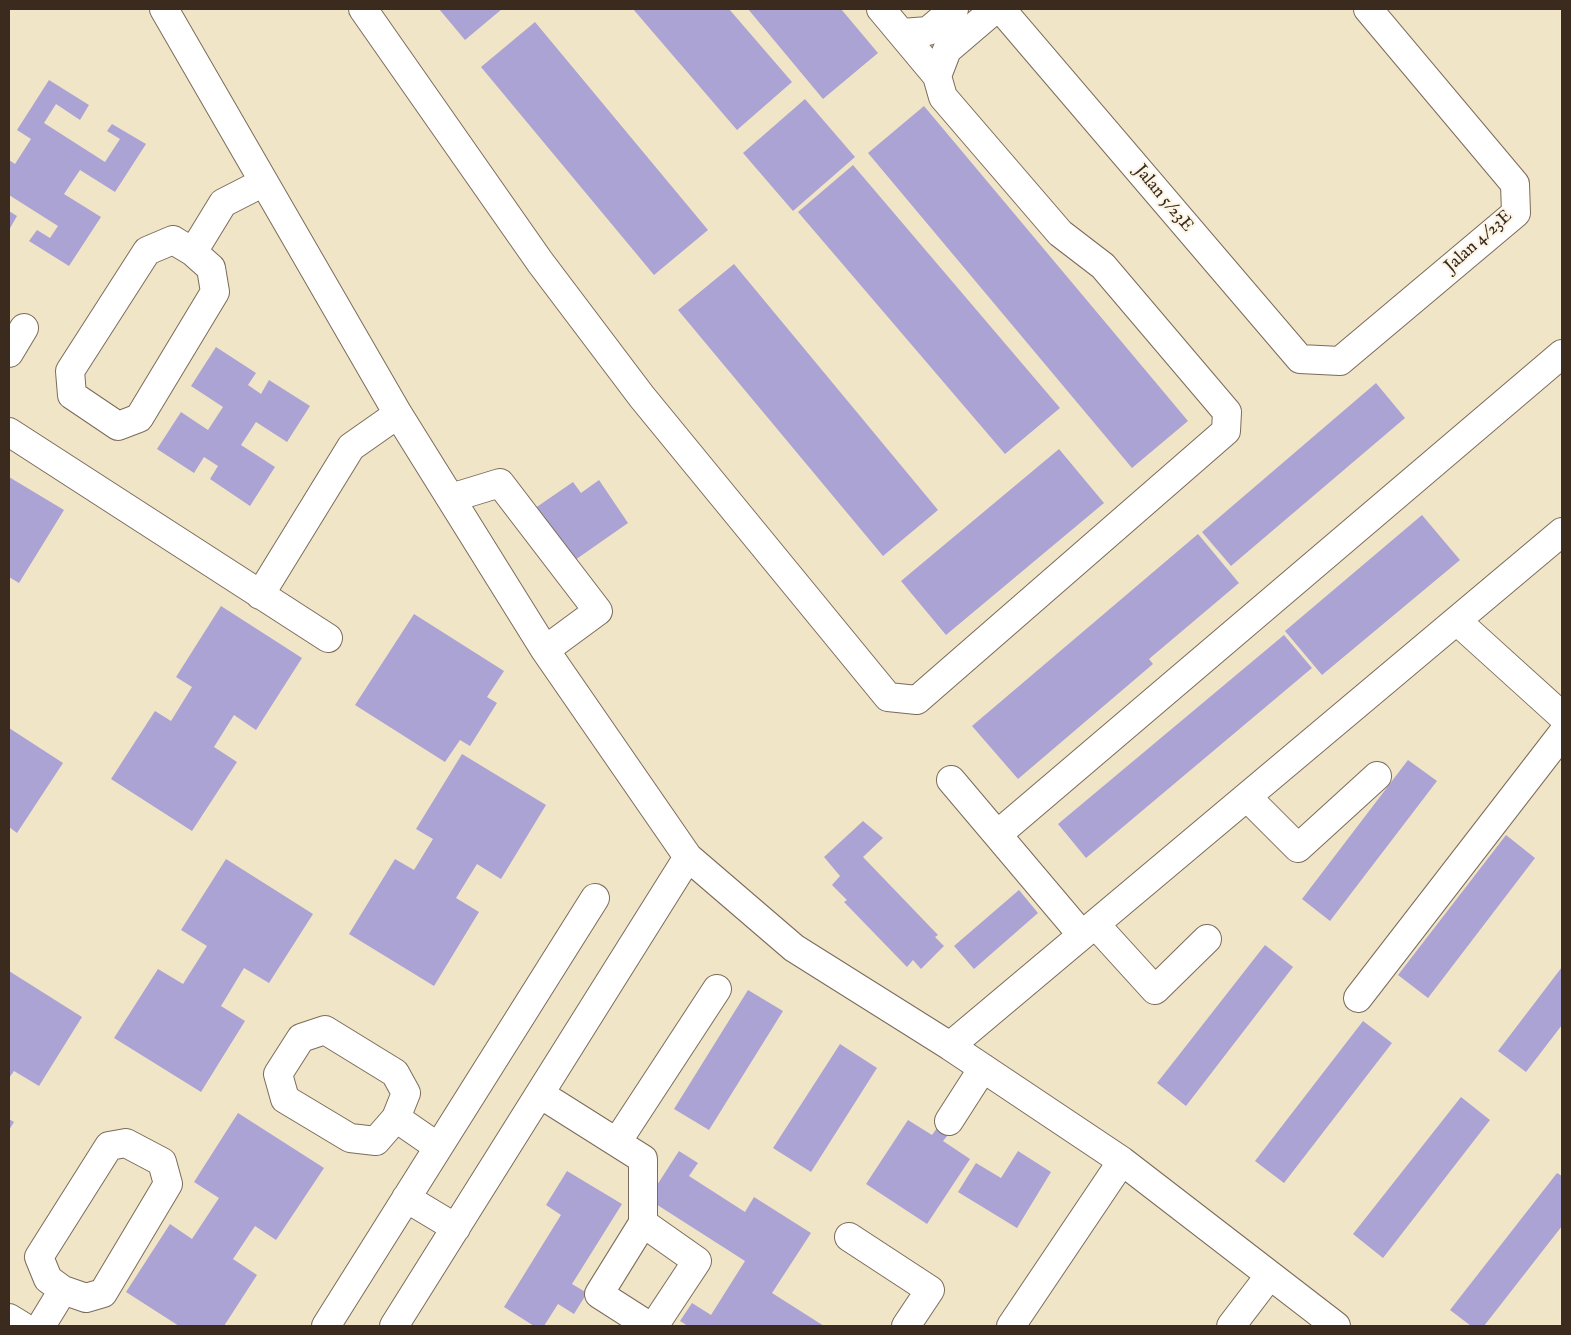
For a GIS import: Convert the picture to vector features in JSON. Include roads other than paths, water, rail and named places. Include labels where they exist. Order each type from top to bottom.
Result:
[{"type":"street","points":[[164,9],[398,414],[546,650],[688,857],[794,948],[950,1046],[1122,1161],[1336,1326]]},
{"type":"street","points":[[363,9],[540,262],[642,397],[888,697],[918,700],[1226,431],[1227,412],[1103,266],[1053,226],[943,97],[937,76],[881,9]]},
{"type":"street","points":[[902,33],[928,31],[954,9]]},
{"type":"street","name":"Jalan 4/23E","points":[[1340,361],[1516,213],[1515,184],[1368,9]]},
{"type":"street","points":[[937,76],[947,50],[1007,12]]},
{"type":"street","name":"Jalan 5/23E","points":[[1007,12],[1300,359],[1340,361]]},
{"type":"street","points":[[193,252],[224,203],[264,182]]},
{"type":"street","points":[[173,240],[193,252],[211,268],[215,292],[139,418],[118,426],[72,396],[70,371],[147,251],[173,240]]},
{"type":"street","points":[[9,353],[24,328]]},
{"type":"street","points":[[998,834],[1562,354]]},
{"type":"street","points":[[260,595],[352,447],[398,414]]},
{"type":"street","points":[[9,432],[328,638]]},
{"type":"street","points":[[451,498],[500,483],[598,611],[546,650]]},
{"type":"street","points":[[950,1046],[1562,532]]},
{"type":"street","points":[[1457,621],[1562,716]]},
{"type":"street","points":[[1358,998],[1562,734]]},
{"type":"street","points":[[1246,797],[1298,848],[1377,776]]},
{"type":"street","points":[[951,780],[998,834],[1089,929],[1155,990],[1207,939]]},
{"type":"street","points":[[394,1326],[688,857]]},
{"type":"street","points":[[326,1326],[595,898]]},
{"type":"street","points":[[617,1142],[717,989]]},
{"type":"street","points":[[325,1030],[395,1073],[406,1093],[396,1118],[376,1141],[350,1138],[285,1099],[278,1074],[301,1038],[325,1030]]},
{"type":"street","points":[[949,1121],[983,1068]]},
{"type":"street","points":[[540,1094],[643,1159],[643,1223],[599,1294],[648,1326]]},
{"type":"street","points":[[396,1118],[438,1147]]},
{"type":"street","points":[[126,1143],[162,1162],[168,1184],[104,1293],[86,1298],[63,1290],[48,1278],[39,1257],[109,1146],[126,1143]]},
{"type":"street","points":[[1011,1326],[1122,1161]]},
{"type":"street","points":[[406,1198],[456,1228]]},
{"type":"street","points":[[643,1223],[697,1261],[654,1326]]},
{"type":"street","points":[[849,1237],[930,1290],[906,1326]]},
{"type":"street","points":[[1231,1326],[1270,1275]]},
{"type":"street","points":[[41,1326],[63,1290]]},
{"type":"street","points":[[9,1318],[22,1326]]}]
